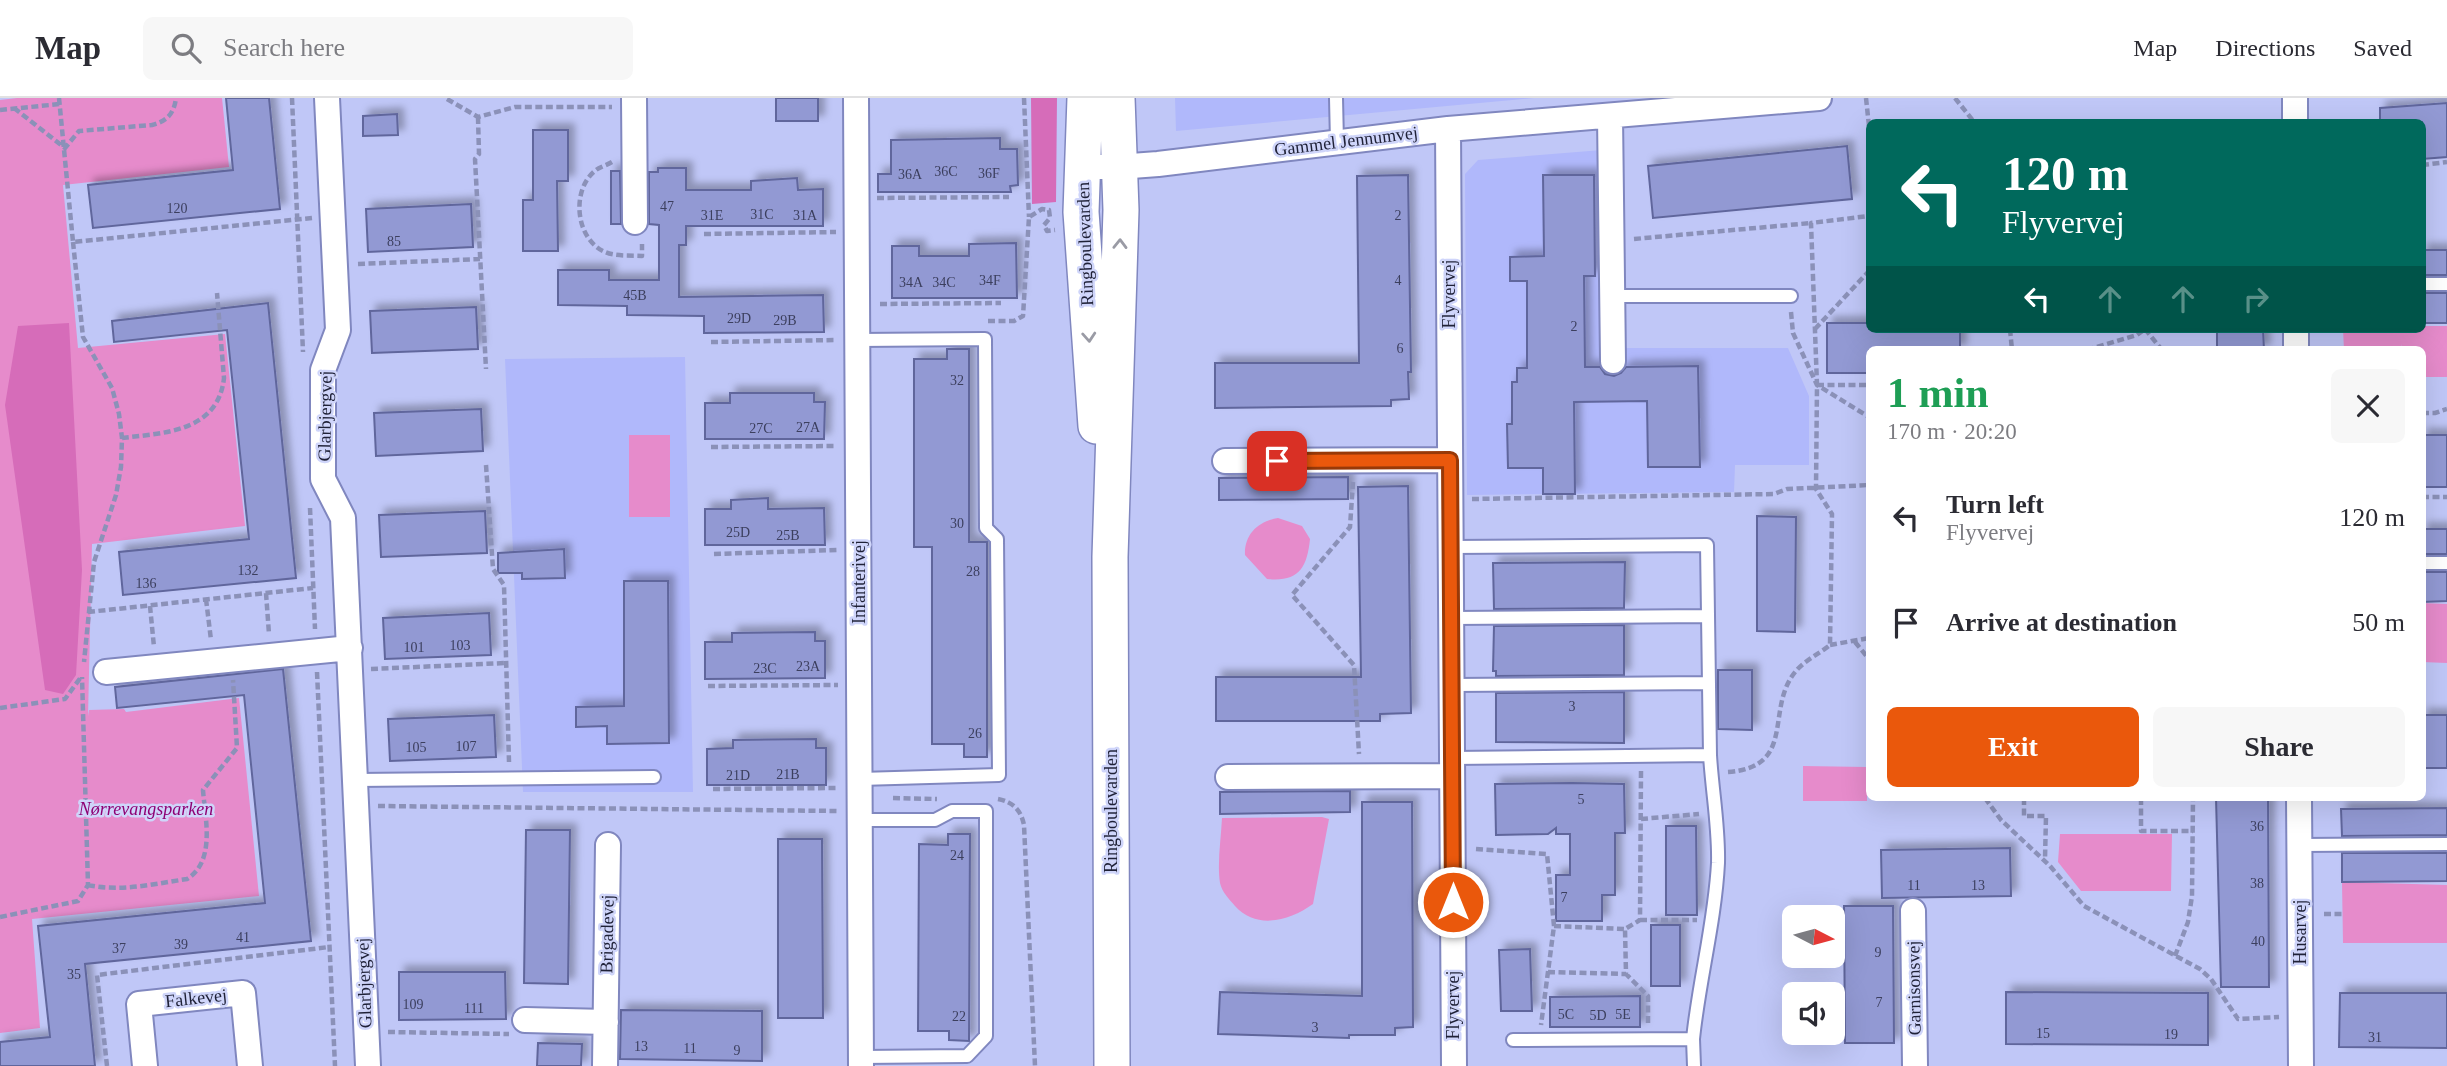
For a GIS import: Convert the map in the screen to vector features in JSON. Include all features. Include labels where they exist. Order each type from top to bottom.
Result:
[{"type":"main road","name":"Ringboulevarden","points":[[1085,98],[1081,212],[1100,483],[1110,557]]},
{"type":"main road","name":"Ringboulevarden","points":[[1112,1066],[1110,557],[1121,222],[1117,98]]},
{"type":"street","name":"Glarbjergvej","points":[[327,98],[338,330],[323,370],[323,479],[343,518],[368,1066]]},
{"type":"street","name":"Infanterivej","points":[[856,98],[860,1061]]},
{"type":"street","name":"Gammel Jennumvej","points":[[1083,167],[1118,167],[1448,129],[1610,116],[1687,104],[1819,98]]},
{"type":"street","points":[[2295,98],[2295,119]]},
{"type":"street","points":[[634,102],[635,222]]},
{"type":"street","points":[[1610,116],[1613,361]]},
{"type":"street","name":"Flyvervej","points":[[1448,129],[1454,1066]]},
{"type":"street","points":[[1224,461],[1450,460]]},
{"type":"street","points":[[90,671],[316,652],[351,659]]},
{"type":"street","points":[[1228,777],[1361,776],[1452,767]]},
{"type":"street","name":"Husarvej","points":[[2300,801],[2301,1066]]},
{"type":"street","name":"Brigadevej","points":[[605,1066],[608,845]]},
{"type":"street","name":"Garnisonsvej","points":[[1913,911],[1915,1066]]},
{"type":"street","name":"Falkevej","points":[[145,1066],[139,1004],[243,993],[250,1066]]},
{"type":"street","points":[[524,1020],[606,1022]]},
{"type":"lane","points":[[1336,98],[1337,142]]},
{"type":"lane","points":[[2426,284],[2447,284]]},
{"type":"lane","points":[[1612,296],[1791,296]]},
{"type":"lane","points":[[857,340],[985,339],[986,528],[997,539],[999,720],[999,775],[861,800]]},
{"type":"lane","points":[[1451,547],[1707,545],[1710,755],[1718,861],[1712,919],[1697,1004],[1693,1039],[1694,1066]]},
{"type":"lane","points":[[2426,563],[2447,563]]},
{"type":"lane","points":[[1451,618],[1708,616]]},
{"type":"lane","points":[[1451,685],[1709,683]]},
{"type":"lane","points":[[1452,767],[1641,756],[1710,755]]},
{"type":"lane","points":[[356,780],[654,777]]},
{"type":"lane","points":[[860,1061],[967,1056],[986,1036],[986,811],[951,811],[935,820],[861,800]]},
{"type":"lane","points":[[2300,845],[2447,844]]},
{"type":"lane","points":[[1513,1040],[1693,1039]]},
{"type":"path","points":[[65,148],[79,131],[163,122],[170,117],[176,98]]},
{"type":"path","points":[[292,98],[303,353]]},
{"type":"path","points":[[555,98],[555,107]]},
{"type":"path","points":[[975,321],[1014,321],[1023,316],[1029,217],[1024,98]]},
{"type":"path","points":[[1866,98],[1868,119]]},
{"type":"path","points":[[1955,98],[1972,119]]},
{"type":"path","points":[[447,99],[478,117],[515,107],[634,102]]},
{"type":"path","points":[[0,110],[60,101],[83,337],[112,388],[122,438],[120,476],[94,562],[88,612],[89,885],[78,901],[0,917]]},
{"type":"path","points":[[15,108],[65,148]]},
{"type":"path","points":[[478,117],[479,154],[475,159],[486,369]]},
{"type":"path","points":[[635,152],[595,170],[584,188],[579,205],[586,236],[603,251],[642,256],[642,231],[635,222]]},
{"type":"path","points":[[2426,165],[2447,162]]},
{"type":"path","points":[[856,198],[1009,197]]},
{"type":"path","points":[[1029,217],[1042,209],[1049,210],[1050,218],[1044,225],[1046,232],[1055,230],[1062,224],[1064,212],[1081,212]]},
{"type":"path","points":[[74,242],[332,216]]},
{"type":"path","points":[[1611,241],[1866,216]]},
{"type":"path","points":[[1811,223],[1816,489],[1832,513],[1830,645]]},
{"type":"path","points":[[704,234],[857,232]]},
{"type":"path","points":[[334,265],[480,259]]},
{"type":"path","points":[[1814,330],[1866,274]]},
{"type":"path","points":[[122,438],[172,432],[190,426],[205,416],[217,402],[224,378],[217,293]]},
{"type":"path","points":[[1791,296],[1793,332],[1816,385],[1866,415]]},
{"type":"path","points":[[857,304],[1001,303]]},
{"type":"path","points":[[2100,346],[2140,333]]},
{"type":"path","points":[[711,342],[857,340]]},
{"type":"path","points":[[1816,385],[1866,385]]},
{"type":"path","points":[[2426,413],[2447,409]]},
{"type":"path","points":[[711,447],[858,446]]},
{"type":"path","points":[[1355,460],[1350,527],[1292,595],[1354,665],[1361,776]]},
{"type":"path","points":[[486,465],[493,569],[503,585],[506,663],[509,764],[496,765]]},
{"type":"path","points":[[1450,499],[1774,494],[1787,489],[1866,485]]},
{"type":"path","points":[[2426,497],[2447,497]]},
{"type":"path","points":[[310,505],[335,1066]]},
{"type":"path","points":[[714,554],[859,549]]},
{"type":"path","points":[[88,612],[313,588]]},
{"type":"path","points":[[266,593],[271,656]]},
{"type":"path","points":[[89,885],[129,888],[187,879],[194,875],[207,847],[202,790],[237,748],[222,661],[206,600]]},
{"type":"path","points":[[150,606],[155,667]]},
{"type":"path","points":[[1711,774],[1748,771],[1766,757],[1776,740],[1784,695],[1796,671],[1830,645],[1866,639]]},
{"type":"path","points":[[1855,642],[1866,655]]},
{"type":"path","points":[[351,659],[506,663]]},
{"type":"path","points":[[0,708],[65,699],[90,671]]},
{"type":"path","points":[[708,686],[860,685]]},
{"type":"path","points":[[1640,920],[1641,756]]},
{"type":"path","points":[[713,789],[861,800]]},
{"type":"path","points":[[357,806],[861,800]]},
{"type":"path","points":[[1987,801],[2001,820],[2045,860],[2084,906],[2200,969],[2211,979],[2238,1019],[2301,1016]]},
{"type":"path","points":[[2024,801],[2024,816],[2046,816],[2045,860]]},
{"type":"path","points":[[2141,801],[2141,831],[2193,831]]},
{"type":"path","points":[[2175,956],[2188,922],[2192,896],[2193,801]]},
{"type":"path","points":[[1641,818],[1714,813]]},
{"type":"path","points":[[1452,848],[1547,854],[1554,926],[1539,1040]]},
{"type":"path","points":[[2324,914],[2342,914]]},
{"type":"path","points":[[1554,926],[1625,929],[1640,920],[1712,919]]},
{"type":"path","points":[[1625,929],[1626,974]]},
{"type":"path","points":[[1548,972],[1626,974],[1648,996],[1648,1040]]},
{"type":"path","points":[[366,1032],[519,1034],[524,1020]]},
{"type":"shaded area","points":[[1031,98],[1057,98],[1056,202],[1032,204]]},
{"type":"shaded area","points":[[1175,98],[1534,98],[1176,131]]},
{"type":"shaded area","points":[[1602,150],[1608,348],[1788,348],[1809,396],[1809,465],[1735,465],[1734,492],[1467,495],[1465,174],[1478,160]]},
{"type":"shaded area","points":[[69,323],[82,570],[76,675],[63,694],[45,690],[5,405],[18,326]]},
{"type":"shaded area","points":[[685,357],[693,792],[523,792],[505,359]]},
{"type":"green space","name":"Nørrevangsparken","points":[[222,98],[229,167],[63,185],[78,348],[225,334],[245,526],[92,544],[88,716],[89,710],[124,709],[126,712],[239,698],[259,896],[32,919],[40,1028],[0,1033],[0,100]]},
{"type":"green space","points":[[2426,326],[2447,326],[2447,377],[2426,377],[2426,346],[2344,346],[2343,333],[2426,333]]},
{"type":"green space","points":[[629,435],[670,435],[670,517],[629,517]]},
{"type":"green space","points":[[1278,518],[1302,526],[1310,539],[1309,549],[1303,566],[1293,576],[1267,579],[1245,555],[1245,548],[1250,535],[1259,525]]},
{"type":"green space","points":[[2426,603],[2447,604],[2447,663],[2426,662]]},
{"type":"green space","points":[[1803,766],[1866,767],[1866,801],[1803,801]]},
{"type":"green space","points":[[1222,818],[1329,819],[1313,904],[1294,915],[1273,920],[1244,914],[1224,892],[1220,883]]},
{"type":"green space","points":[[2060,834],[2172,834],[2171,891],[2081,891],[2058,862]]},
{"type":"green space","points":[[2342,882],[2447,885],[2447,943],[2343,943]]},
{"type":"building","points":[[226,98],[269,98],[280,209],[93,228],[88,185],[233,170]]},
{"type":"building","points":[[776,98],[818,98],[818,121],[776,121]]},
{"type":"building","points":[[2447,103],[2447,157],[2426,159],[2426,119],[2380,119],[2380,108]]},
{"type":"building","points":[[397,114],[398,135],[363,136],[363,116]]},
{"type":"building","points":[[533,130],[568,130],[568,181],[557,181],[558,251],[523,251],[523,200],[533,200]]},
{"type":"building","points":[[1000,138],[1000,149],[1017,149],[1018,185],[1010,186],[1011,192],[878,192],[878,174],[891,174],[891,140]]},
{"type":"building","points":[[1847,146],[1852,199],[1653,218],[1648,166]]},
{"type":"building","points":[[658,168],[686,168],[686,190],[751,190],[751,181],[797,178],[798,190],[823,189],[823,226],[686,226],[686,245],[679,245],[679,297],[823,295],[824,332],[704,333],[704,316],[627,315],[627,306],[558,305],[558,270],[609,270],[609,280],[659,280],[659,225],[649,224],[649,172],[658,172]]},
{"type":"building","points":[[611,171],[620,171],[621,224],[611,224]]},
{"type":"building","points":[[1408,175],[1411,372],[1408,372],[1409,399],[1391,400],[1391,406],[1215,408],[1215,363],[1359,363],[1357,176]]},
{"type":"building","points":[[1543,175],[1594,175],[1595,276],[1584,276],[1585,367],[1600,367],[1605,374],[1614,376],[1626,367],[1698,366],[1700,467],[1648,467],[1647,401],[1574,402],[1575,494],[1543,494],[1543,468],[1508,468],[1507,424],[1512,424],[1512,382],[1517,382],[1517,368],[1527,368],[1527,281],[1510,281],[1510,257],[1544,256]]},
{"type":"building","points":[[471,204],[473,247],[368,252],[366,209]]},
{"type":"building","points":[[1016,243],[1017,298],[892,298],[892,246],[919,246],[919,256],[969,256],[969,244]]},
{"type":"building","points":[[2426,250],[2447,250],[2447,275],[2426,275]]},
{"type":"building","points":[[2426,293],[2447,293],[2447,323],[2426,323]]},
{"type":"building","points":[[268,303],[296,578],[123,595],[119,552],[249,539],[227,330],[114,342],[112,321]]},
{"type":"building","points":[[476,307],[478,349],[372,353],[370,311]]},
{"type":"building","points":[[1827,323],[1866,323],[1866,333],[1960,333],[1960,346],[1866,346],[1866,373],[1827,373]]},
{"type":"building","points":[[2217,333],[2263,333],[2264,346],[2217,346]]},
{"type":"building","points":[[947,349],[969,349],[969,542],[987,542],[987,757],[964,757],[964,744],[932,744],[932,547],[914,547],[914,359],[947,359]]},
{"type":"building","points":[[730,393],[814,393],[814,402],[825,402],[824,439],[705,439],[705,403],[730,403]]},
{"type":"building","points":[[481,409],[483,451],[376,456],[374,413]]},
{"type":"building","points":[[2426,435],[2447,435],[2447,487],[2426,487]]},
{"type":"building","points":[[1348,477],[1348,499],[1219,500],[1219,478]]},
{"type":"building","points":[[1408,486],[1411,713],[1380,714],[1380,721],[1216,721],[1216,677],[1361,677],[1358,487]]},
{"type":"building","points":[[768,498],[768,509],[824,508],[825,545],[705,545],[705,509],[731,509],[731,500]]},
{"type":"building","points":[[485,511],[487,553],[381,557],[379,515]]},
{"type":"building","points":[[1757,516],[1796,517],[1795,632],[1757,631]]},
{"type":"building","points":[[2426,529],[2447,529],[2447,554],[2426,554]]},
{"type":"building","points":[[564,549],[565,578],[522,579],[522,573],[498,573],[498,553]]},
{"type":"building","points":[[1625,562],[1624,608],[1494,609],[1493,563]]},
{"type":"building","points":[[2426,572],[2447,572],[2447,601],[2426,602]]},
{"type":"building","points":[[624,581],[668,581],[669,743],[607,744],[607,726],[576,727],[576,707],[624,706]]},
{"type":"building","points":[[489,613],[491,655],[385,659],[383,618]]},
{"type":"building","points":[[1624,625],[1624,675],[1496,676],[1496,671],[1493,671],[1494,626]]},
{"type":"building","points":[[815,632],[815,641],[825,641],[825,678],[705,679],[705,642],[732,642],[732,633]]},
{"type":"building","points":[[283,669],[311,941],[85,964],[95,1066],[0,1066],[0,1042],[50,1037],[38,926],[265,903],[244,695],[117,708],[115,687]]},
{"type":"building","points":[[1718,670],[1752,670],[1752,730],[1718,729]]},
{"type":"building","points":[[1624,692],[1624,743],[1496,742],[1496,693]]},
{"type":"building","points":[[494,715],[496,757],[390,761],[388,719]]},
{"type":"building","points":[[2426,715],[2447,715],[2447,768],[2426,768]]},
{"type":"building","points":[[816,739],[816,748],[826,748],[826,785],[707,785],[707,749],[733,748],[733,740]]},
{"type":"building","points":[[1495,784],[1624,784],[1625,833],[1615,833],[1615,895],[1602,895],[1602,921],[1556,921],[1556,875],[1570,875],[1570,834],[1556,834],[1556,828],[1548,834],[1496,835]]},
{"type":"building","points":[[1350,791],[1350,812],[1220,814],[1220,792]]},
{"type":"building","points":[[2216,801],[2268,801],[2269,987],[2221,987]]},
{"type":"building","points":[[1362,802],[1412,802],[1413,1027],[1395,1028],[1395,1035],[1349,1035],[1349,1038],[1218,1034],[1220,992],[1362,996]]},
{"type":"building","points":[[2447,808],[2447,835],[2342,836],[2341,809]]},
{"type":"building","points":[[1666,826],[1696,826],[1697,915],[1666,915]]},
{"type":"building","points":[[526,830],[570,830],[568,984],[524,983]]},
{"type":"building","points":[[948,834],[970,834],[969,1041],[949,1040],[949,1031],[918,1031],[919,844],[948,845]]},
{"type":"building","points":[[778,839],[822,839],[823,1018],[778,1018]]},
{"type":"building","points":[[2010,848],[2011,896],[1882,898],[1881,850]]},
{"type":"building","points":[[2342,853],[2447,853],[2447,881],[2342,882]]},
{"type":"building","points":[[1845,906],[1893,906],[1894,1043],[1845,1043]]},
{"type":"building","points":[[1651,925],[1680,925],[1680,986],[1651,986]]},
{"type":"building","points":[[1530,949],[1532,1011],[1501,1011],[1499,950]]},
{"type":"building","points":[[399,972],[505,972],[506,1019],[399,1020]]},
{"type":"building","points":[[2006,992],[2208,993],[2208,1045],[2006,1044]]},
{"type":"building","points":[[2340,993],[2447,993],[2447,1048],[2339,1047]]},
{"type":"building","points":[[1640,996],[1640,1027],[1550,1027],[1550,997]]},
{"type":"building","points":[[621,1010],[762,1011],[762,1061],[620,1059]]},
{"type":"building","points":[[538,1043],[582,1044],[581,1066],[537,1066]]},
{"type":"route","points":[[1277,461],[1450,460],[1453,902]]}]
